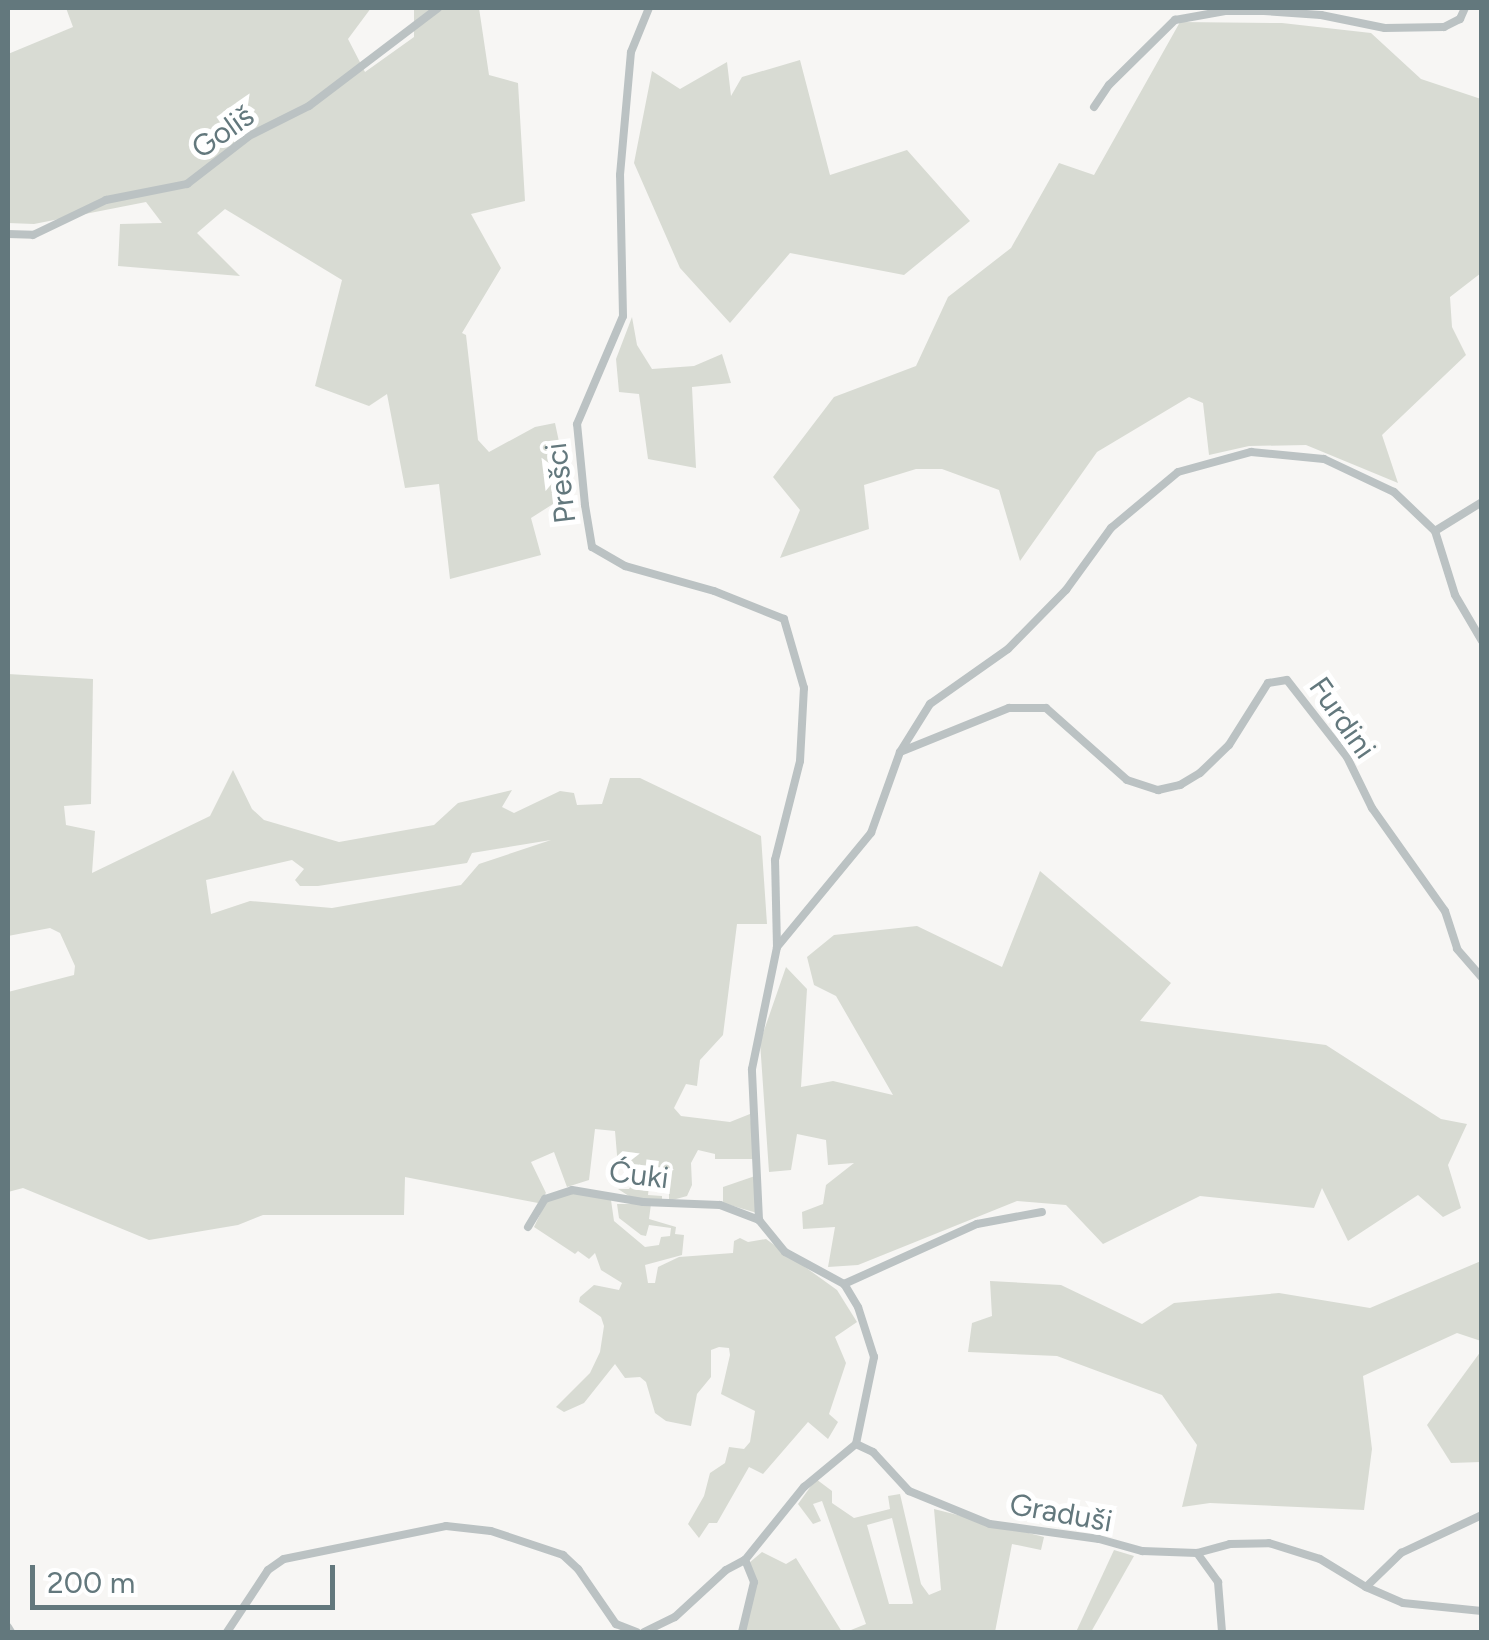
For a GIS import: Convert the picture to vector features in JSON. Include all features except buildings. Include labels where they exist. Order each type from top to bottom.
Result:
[{"type":"street","name":"Goliš","points":[[8,234],[34,235],[106,200],[187,184],[249,136],[310,106],[438,8]]},
{"type":"street","name":"Prešci","points":[[649,8],[631,52],[620,175],[623,316],[576,424],[585,506],[592,547],[625,566],[714,591],[784,619],[804,688],[800,761],[774,860],[777,947]]},
{"type":"street","points":[[1094,107],[1109,85],[1189,12],[1264,11],[1385,28],[1444,27],[1460,19],[1465,8]]},
{"type":"street","points":[[227,1632],[268,1570],[284,1558],[446,1526],[491,1531],[562,1555],[578,1569],[616,1624],[640,1632],[675,1617],[745,1560],[804,1487],[856,1444],[874,1356],[858,1307],[844,1284],[785,1252],[759,1220],[752,1069],[777,947],[870,833],[900,752],[930,704],[1008,649],[1066,590],[1111,528],[1178,472],[1251,452],[1324,459],[1394,492],[1435,531],[1456,595],[1482,642]]},
{"type":"street","points":[[1435,531],[1482,502]]},
{"type":"street","name":"Furdini","points":[[900,752],[1009,708],[1046,708],[1127,780],[1158,790],[1200,774],[1230,746],[1268,683],[1287,680],[1348,757],[1372,808],[1446,911],[1457,949],[1482,978]]},
{"type":"street","name":"Ćuki","points":[[528,1227],[546,1200],[572,1190],[643,1202],[720,1205],[759,1220]]},
{"type":"street","points":[[844,1284],[977,1224],[1042,1212]]},
{"type":"street","name":"Graduši","points":[[856,1444],[873,1452],[910,1491],[990,1524],[1098,1539],[1142,1550],[1197,1553],[1230,1544],[1269,1543],[1320,1558],[1366,1587],[1404,1603],[1482,1611]]},
{"type":"street","points":[[1366,1587],[1401,1553],[1482,1515]]},
{"type":"street","points":[[1197,1553],[1218,1582],[1222,1632]]},
{"type":"street","points":[[742,1632],[754,1582],[745,1560]]},
{"type":"shaded area","points":[[66,8],[371,8],[348,39],[365,72],[414,37],[414,8],[479,8],[489,75],[518,83],[525,201],[471,214],[501,268],[462,333],[466,335],[478,440],[489,452],[535,427],[555,423],[567,479],[552,476],[553,504],[531,518],[541,555],[450,579],[439,484],[405,488],[387,394],[369,406],[315,386],[342,280],[225,209],[197,233],[240,276],[118,266],[120,224],[162,223],[146,202],[34,224],[8,223],[8,54],[73,27]]},
{"type":"shaded area","points":[[1180,22],[1282,23],[1371,33],[1421,79],[1481,99],[1481,273],[1450,297],[1452,327],[1466,355],[1382,435],[1398,483],[1306,445],[1249,446],[1209,455],[1203,403],[1189,397],[1097,452],[1020,561],[999,490],[942,469],[916,469],[864,485],[869,529],[780,558],[800,510],[773,477],[834,397],[916,366],[948,297],[1011,248],[1059,163],[1094,175]]},
{"type":"shaded area","points":[[800,60],[830,175],[907,150],[970,221],[904,275],[790,253],[730,323],[680,268],[634,163],[652,71],[680,89],[727,62],[731,96],[742,77]]},
{"type":"shaded area","points":[[632,317],[637,345],[652,369],[694,366],[722,354],[731,383],[692,387],[696,468],[648,459],[639,394],[619,392],[616,359]]},
{"type":"shaded area","points":[[8,674],[93,679],[91,804],[64,806],[66,825],[95,831],[92,873],[210,816],[233,770],[252,809],[264,820],[339,842],[434,825],[458,803],[512,790],[502,807],[514,813],[560,791],[574,793],[577,805],[602,804],[610,778],[640,778],[761,836],[767,924],[737,924],[723,1035],[700,1060],[697,1086],[686,1084],[674,1108],[681,1116],[730,1122],[750,1114],[755,1159],[715,1159],[715,1154],[698,1150],[691,1163],[692,1185],[687,1196],[669,1201],[669,1177],[650,1175],[648,1195],[662,1196],[662,1200],[632,1198],[618,1189],[629,1189],[636,1177],[632,1170],[618,1167],[615,1131],[595,1129],[589,1180],[567,1187],[554,1152],[531,1162],[546,1193],[538,1203],[405,1177],[404,1215],[263,1215],[238,1225],[149,1240],[23,1188],[8,1192],[8,992],[74,975],[75,966],[60,933],[50,928],[8,936]],"holes":[[[551,840],[479,864],[461,885],[332,908],[250,901],[211,914],[206,880],[292,860],[304,869],[295,880],[300,886],[318,886],[467,863],[472,853]]]},
{"type":"shaded area","points":[[1040,871],[1171,983],[1140,1021],[1326,1045],[1441,1119],[1467,1124],[1448,1165],[1461,1208],[1443,1217],[1418,1195],[1348,1241],[1322,1188],[1314,1208],[1200,1196],[1103,1244],[1066,1205],[1017,1201],[858,1265],[828,1267],[835,1227],[803,1229],[802,1212],[823,1204],[826,1185],[854,1163],[828,1165],[826,1140],[797,1134],[791,1170],[769,1172],[760,1042],[786,967],[807,989],[801,1087],[833,1081],[893,1095],[836,996],[814,985],[807,957],[834,935],[917,926],[1002,967]]},
{"type":"shaded area","points":[[755,1176],[757,1213],[723,1203],[723,1187]]},
{"type":"shaded area","points":[[571,1192],[611,1200],[614,1221],[645,1247],[659,1245],[661,1237],[670,1236],[671,1228],[649,1225],[646,1236],[641,1235],[619,1218],[617,1204],[651,1204],[649,1219],[676,1227],[675,1234],[684,1235],[682,1255],[645,1265],[648,1283],[655,1283],[658,1267],[679,1257],[733,1253],[734,1241],[740,1238],[748,1242],[766,1239],[837,1290],[857,1322],[835,1337],[846,1363],[829,1414],[838,1422],[828,1439],[808,1422],[763,1474],[749,1467],[717,1523],[709,1523],[699,1538],[688,1524],[704,1496],[710,1473],[725,1463],[729,1447],[744,1449],[750,1442],[755,1411],[721,1394],[730,1355],[729,1348],[719,1347],[711,1350],[711,1377],[697,1394],[691,1426],[666,1421],[655,1413],[646,1382],[640,1377],[625,1378],[615,1364],[584,1403],[564,1412],[556,1407],[590,1373],[600,1352],[604,1326],[601,1317],[579,1302],[580,1297],[594,1285],[619,1290],[622,1283],[601,1270],[595,1253],[589,1259],[578,1251],[575,1254],[534,1227],[546,1202]]},
{"type":"shaded area","points":[[1481,1261],[1481,1341],[1457,1333],[1363,1376],[1372,1449],[1364,1510],[1210,1503],[1182,1507],[1197,1445],[1162,1395],[1057,1356],[968,1352],[972,1323],[992,1316],[990,1281],[1061,1285],[1142,1324],[1174,1303],[1279,1293],[1370,1308]]},
{"type":"shaded area","points":[[1481,1351],[1481,1462],[1451,1463],[1427,1425]]},
{"type":"shaded area","points":[[816,1479],[832,1491],[832,1503],[854,1518],[890,1509],[888,1496],[900,1494],[921,1584],[929,1595],[941,1590],[934,1509],[1044,1537],[1041,1550],[1012,1544],[995,1632],[846,1632],[866,1624],[822,1501],[813,1504],[821,1521],[813,1524],[798,1504]],"holes":[[[892,1518],[913,1603],[889,1604],[867,1525]]]},
{"type":"shaded area","points":[[1114,1550],[1134,1556],[1091,1632],[1076,1632]]},
{"type":"shaded area","points":[[762,1552],[786,1564],[796,1558],[842,1632],[744,1632],[757,1581],[749,1563]]}]
